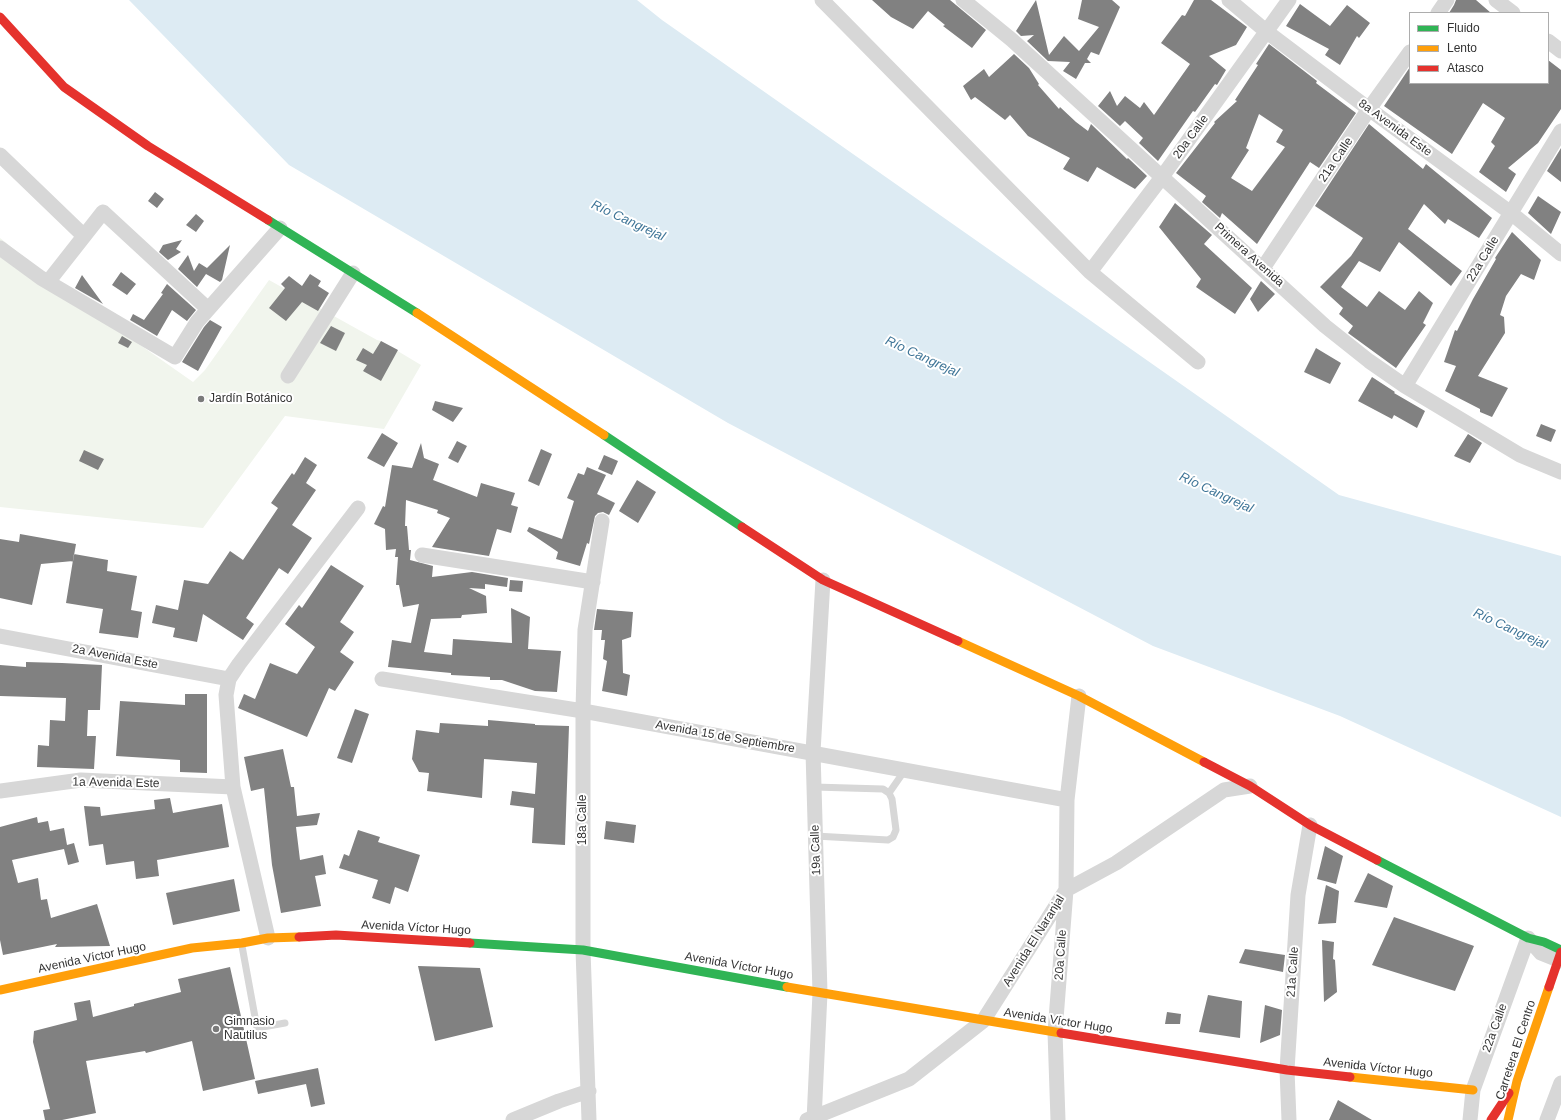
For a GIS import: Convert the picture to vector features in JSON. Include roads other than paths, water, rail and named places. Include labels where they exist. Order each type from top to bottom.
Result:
[{"type":"street","points":[[822,0],[1090,272],[1198,362]]},
{"type":"street","name":"8a Avenida Este","points":[[1229,0],[1267,32],[1511,213],[1561,254]]},
{"type":"street","name":"20a Calle","points":[[1090,272],[1162,177],[1289,0]]},
{"type":"street","points":[[1439,12],[1447,0]]},
{"type":"street","points":[[1496,0],[1512,12]]},
{"type":"street","name":"Primera Avenida","points":[[968,2],[1264,268],[1325,326],[1369,361],[1405,386],[1520,455],[1561,472]]},
{"type":"street","points":[[0,17],[64,87],[148,146],[435,324],[823,580],[1080,696],[1250,786],[1310,825],[1528,938],[1544,942],[1561,951]]},
{"type":"street","points":[[1549,42],[1561,51]]},
{"type":"street","name":"21a Calle","points":[[1264,268],[1369,109],[1409,53]]},
{"type":"street","name":"22a Calle","points":[[1405,386],[1561,131]]},
{"type":"street","points":[[0,155],[84,236]]},
{"type":"street","points":[[48,282],[103,212],[208,309]]},
{"type":"street","points":[[0,248],[48,282],[175,357],[196,322],[280,228]]},
{"type":"street","points":[[288,376],[353,273]]},
{"type":"street","points":[[268,938],[233,787],[226,695],[229,679],[358,508]]},
{"type":"street","name":"18a Calle","points":[[589,1120],[583,950],[583,711],[585,630],[602,521]]},
{"type":"street","points":[[422,556],[593,582]]},
{"type":"street","name":"19a Calle","points":[[812,1119],[820,993],[813,752],[823,580]]},
{"type":"street","name":"2a Avenida Este","points":[[0,636],[229,679]]},
{"type":"street","name":"Avenida 15 de Septiembre","points":[[382,679],[583,711],[813,752],[1067,800]]},
{"type":"street","name":"20a Calle","points":[[1058,1120],[1055,1032],[1066,890],[1067,800],[1080,696]]},
{"type":"street","name":"1a Avenida Este","points":[[0,791],[81,780],[233,787]]},
{"type":"street","name":"Avenida El Naranjal","points":[[812,1119],[909,1079],[983,1021],[1066,890],[1116,863],[1224,790],[1250,786]]},
{"type":"street","name":"21a Calle","points":[[1289,1120],[1287,1070],[1298,896],[1310,825]]},
{"type":"street","name":"Avenida Víctor Hugo","points":[[0,990],[192,948],[242,943],[268,938],[336,935],[583,950],[983,1021],[1287,1070],[1473,1090]]},
{"type":"street","points":[[1528,938],[1541,953],[1561,961]]},
{"type":"street","name":"22a Calle","points":[[1470,1120],[1473,1090],[1528,938]]},
{"type":"street","name":"Carretera El Centro","points":[[1508,1120],[1517,1081],[1561,951]]},
{"type":"street","points":[[1491,1120],[1517,1081]]},
{"type":"street","points":[[1547,1120],[1561,1083]]},
{"type":"street","points":[[513,1120],[559,1101],[589,1092]]},
{"type":"lane","points":[[889,793],[906,770]]},
{"type":"lane","points":[[814,787],[883,789],[889,793],[892,799],[896,830],[893,837],[888,840],[815,836]]},
{"type":"lane","points":[[242,943],[258,1028],[285,1023]]},
{"type":"water","name":"Río Cangrejal","points":[[129,0],[637,0],[662,20],[1339,495],[1561,556],[1561,817],[1340,716],[1153,646],[728,423],[289,165]]},
{"type":"place","name":"Jardín Botánico","points":[[201,399]]},
{"type":"place","name":"Gimnasio Nautilus","points":[[216,1029]]}]
